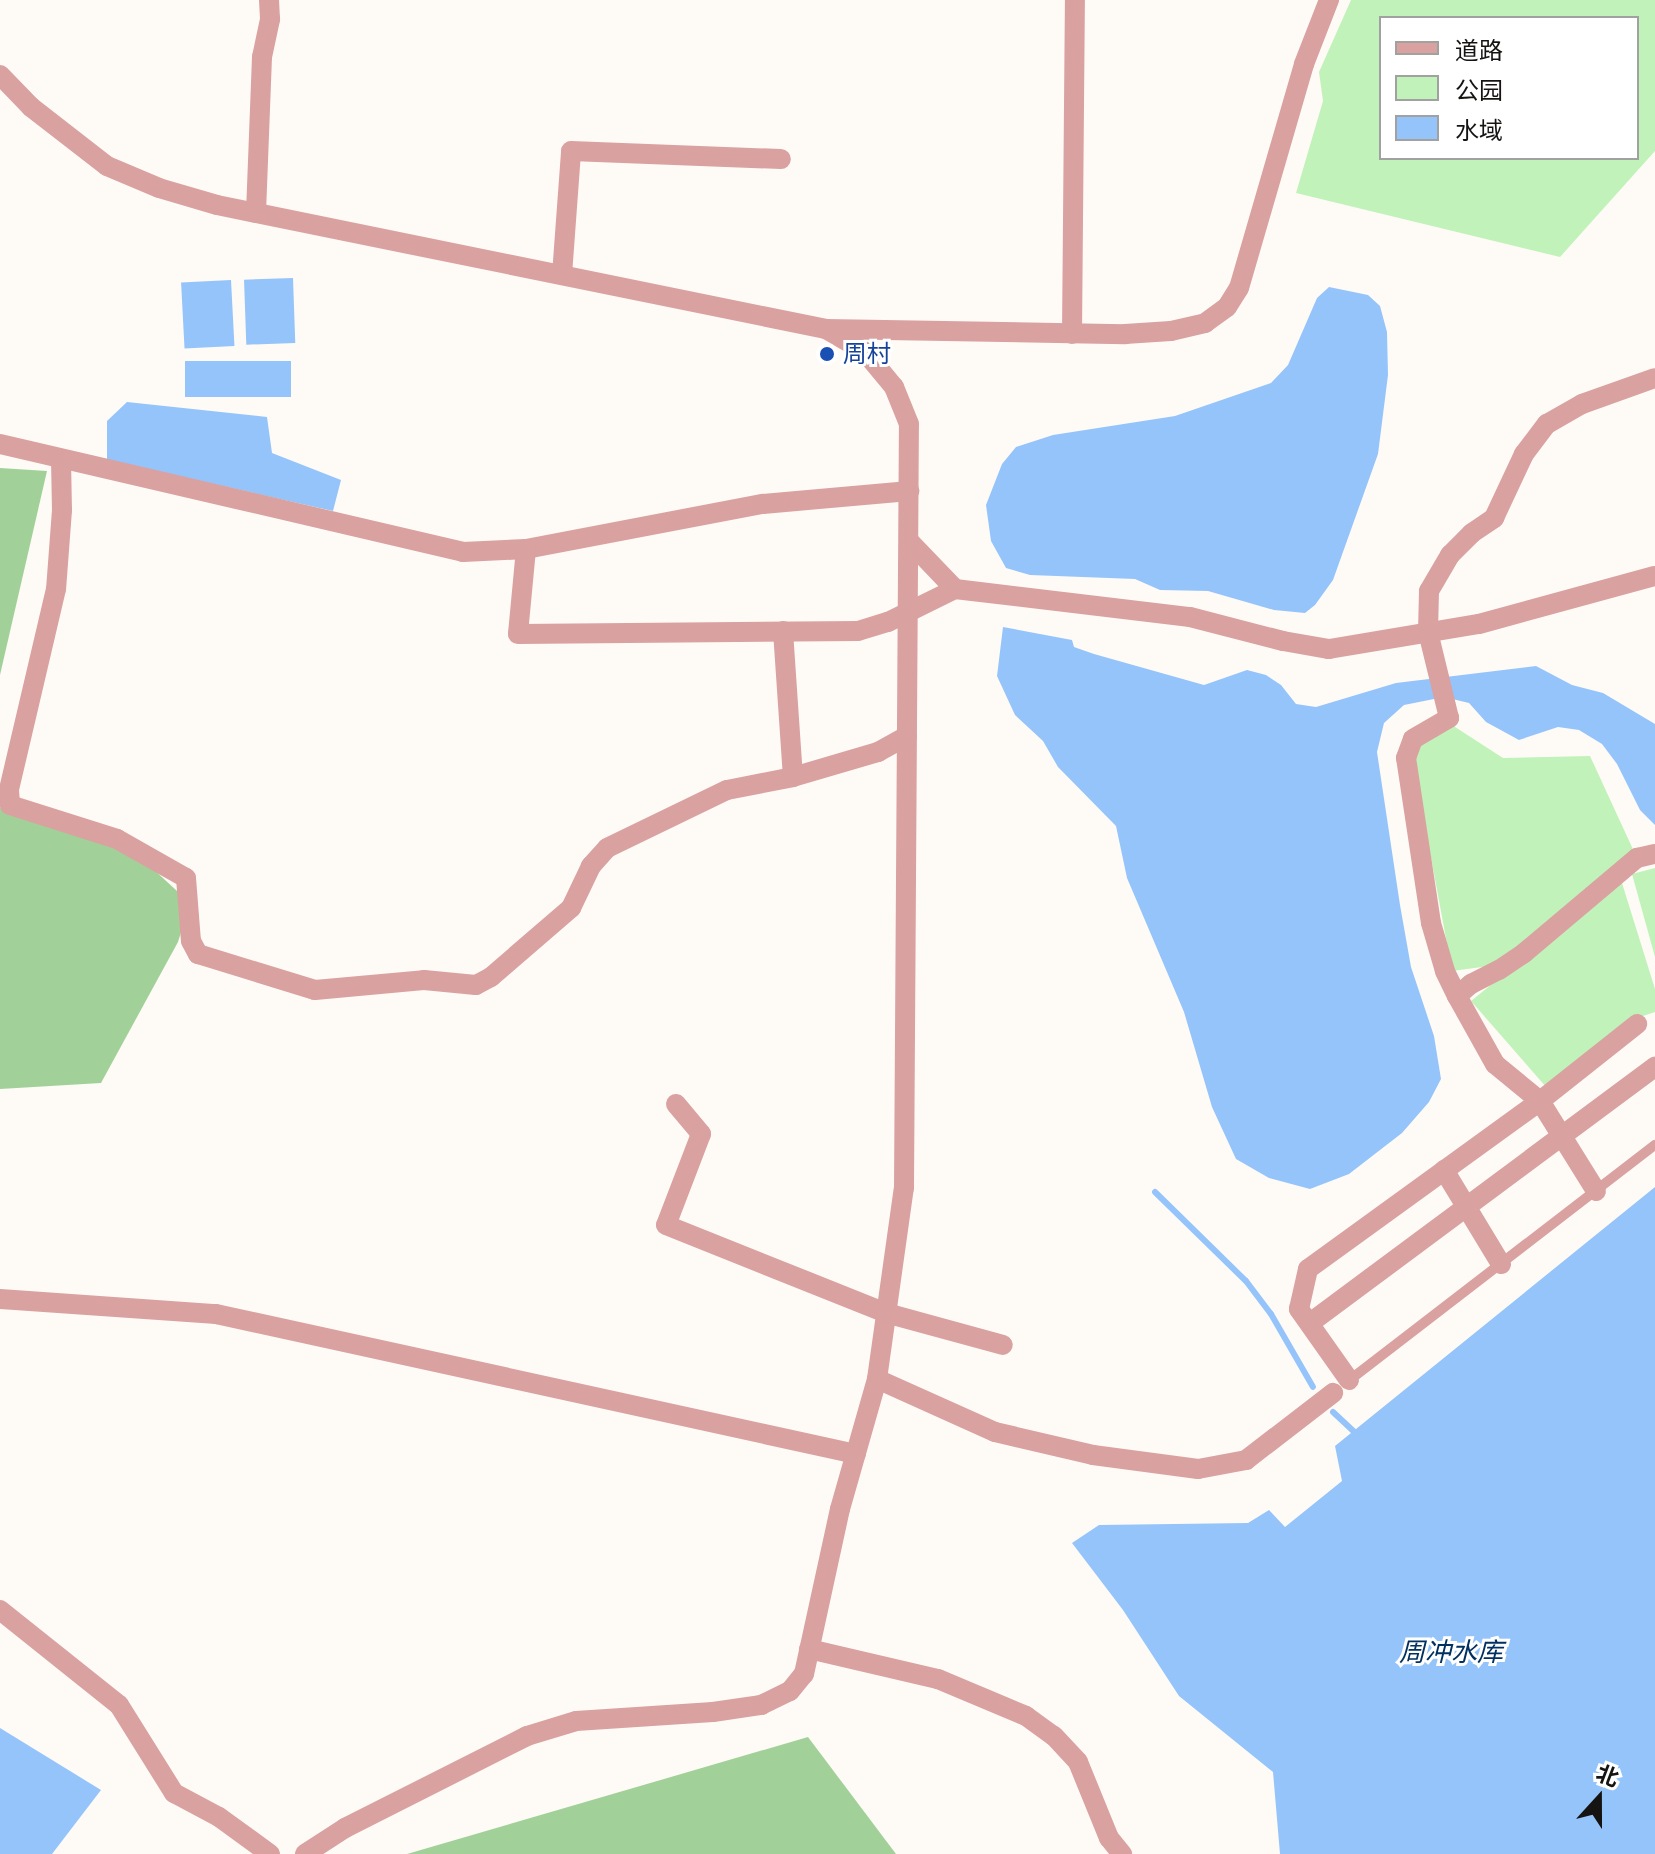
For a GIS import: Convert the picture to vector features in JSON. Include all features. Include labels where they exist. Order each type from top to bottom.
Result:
[{"type":"street","points":[[256,213],[262,57],[270,19],[269,0]]},
{"type":"street","points":[[1072,334],[1075,0]]},
{"type":"street","points":[[0,75],[31,107],[107,166],[159,188],[256,213],[826,329],[1072,334],[1171,331],[1205,323],[1227,307],[1239,288],[1304,64],[1329,0]]},
{"type":"street","points":[[562,275],[571,151],[781,159]]},
{"type":"street","points":[[305,1854],[345,1828],[527,1736],[576,1721],[713,1712],[761,1705],[790,1691],[804,1674],[877,1379],[904,1188],[909,424],[894,387],[865,352],[826,329]]},
{"type":"street","points":[[1596,1191],[1540,1101],[1495,1064],[1445,971],[1431,923],[1406,758],[1413,739],[1449,718],[1428,632],[1429,591],[1450,555],[1472,533],[1494,518],[1524,454],[1547,424],[1582,404],[1655,378]]},
{"type":"street","points":[[0,444],[463,552],[526,549],[763,504],[909,491]]},
{"type":"street","points":[[61,459],[62,510],[56,589],[9,790],[10,805],[117,839],[186,878],[191,941],[198,954],[315,990],[424,980],[476,985],[491,977],[571,908],[591,866],[607,848],[727,790],[793,777],[878,752],[907,736]]},
{"type":"street","points":[[909,541],[955,589]]},
{"type":"street","points":[[526,549],[518,634],[858,631],[888,622],[955,589],[1190,617],[1283,641],[1329,649],[1479,624],[1655,576]]},
{"type":"street","points":[[783,631],[793,777]]},
{"type":"street","points":[[1457,996],[1471,984],[1524,953],[1637,858],[1655,854]]},
{"type":"street","points":[[877,1379],[995,1432],[1093,1455],[1198,1469],[1246,1460],[1341,1386],[1310,1323],[1299,1309],[1308,1269],[1540,1101],[1637,1024]]},
{"type":"street","points":[[1310,1323],[1655,1067]]},
{"type":"street","points":[[676,1104],[701,1134],[666,1225],[886,1313],[1003,1345]]},
{"type":"street","points":[[1444,1170],[1501,1264]]},
{"type":"street","points":[[0,1299],[216,1314],[856,1454]]},
{"type":"street","points":[[0,1610],[119,1705],[174,1793],[219,1817],[270,1854]]},
{"type":"street","points":[[809,1649],[938,1679],[1026,1716],[1054,1736],[1078,1762],[1109,1838],[1122,1854]]},
{"type":"lane","points":[[1341,1386],[1655,1145]]},
{"type":"green space","points":[[1351,0],[1655,0],[1655,151],[1560,257],[1296,193],[1323,101],[1319,72]]},
{"type":"green space","points":[[0,468],[47,471],[0,675]]},
{"type":"green space","points":[[1452,725],[1503,758],[1590,756],[1637,858],[1497,965],[1452,971],[1413,760],[1419,744]]},
{"type":"green space","points":[[0,808],[38,817],[138,855],[190,903],[178,942],[101,1083],[0,1089]]},
{"type":"green space","points":[[1655,868],[1655,957],[1632,874]]},
{"type":"green space","points":[[1622,883],[1655,989],[1655,1012],[1631,1020],[1547,1088],[1471,1001],[1608,890]]},
{"type":"green space","points":[[808,1737],[896,1854],[407,1854]]},
{"type":"water","points":[[293,278],[295,343],[246,345],[244,280]]},
{"type":"water","points":[[231,280],[234,346],[185,349],[181,283]]},
{"type":"water","points":[[1329,287],[1368,295],[1380,306],[1387,332],[1388,375],[1378,454],[1333,580],[1315,605],[1305,613],[1274,610],[1208,591],[1160,590],[1135,579],[1030,575],[1006,568],[991,541],[986,505],[1002,464],[1016,447],[1053,435],[1175,416],[1271,383],[1288,365],[1317,298]]},
{"type":"water","points":[[185,361],[291,361],[291,397],[185,397]]},
{"type":"water","points":[[127,402],[267,417],[272,453],[341,480],[333,511],[107,460],[107,421]]},
{"type":"water","points":[[1003,627],[1072,640],[1074,647],[1094,654],[1204,685],[1247,670],[1266,675],[1281,685],[1296,704],[1316,707],[1396,683],[1536,666],[1572,685],[1603,693],[1655,724],[1655,825],[1640,810],[1617,764],[1602,744],[1579,730],[1558,727],[1519,740],[1486,722],[1469,703],[1444,697],[1404,705],[1384,723],[1377,752],[1400,905],[1411,967],[1434,1036],[1441,1079],[1429,1102],[1402,1133],[1349,1174],[1310,1189],[1269,1178],[1236,1159],[1212,1107],[1184,1012],[1127,878],[1116,826],[1058,767],[1043,741],[1015,715],[997,676]]},
{"type":"water","name":"周冲水库","points":[[1655,1187],[1655,1854],[1280,1854],[1273,1772],[1179,1696],[1123,1610],[1072,1543],[1099,1525],[1248,1523],[1269,1510],[1285,1527],[1342,1481],[1335,1446]]},
{"type":"water","points":[[0,1728],[101,1790],[52,1854],[0,1854]]},
{"type":"waterway","points":[[1155,1192],[1246,1281],[1271,1314],[1313,1387]]},
{"type":"waterway","points":[[1333,1412],[1358,1435]]},
{"type":"place","name":"周村","points":[[827,354]]}]
